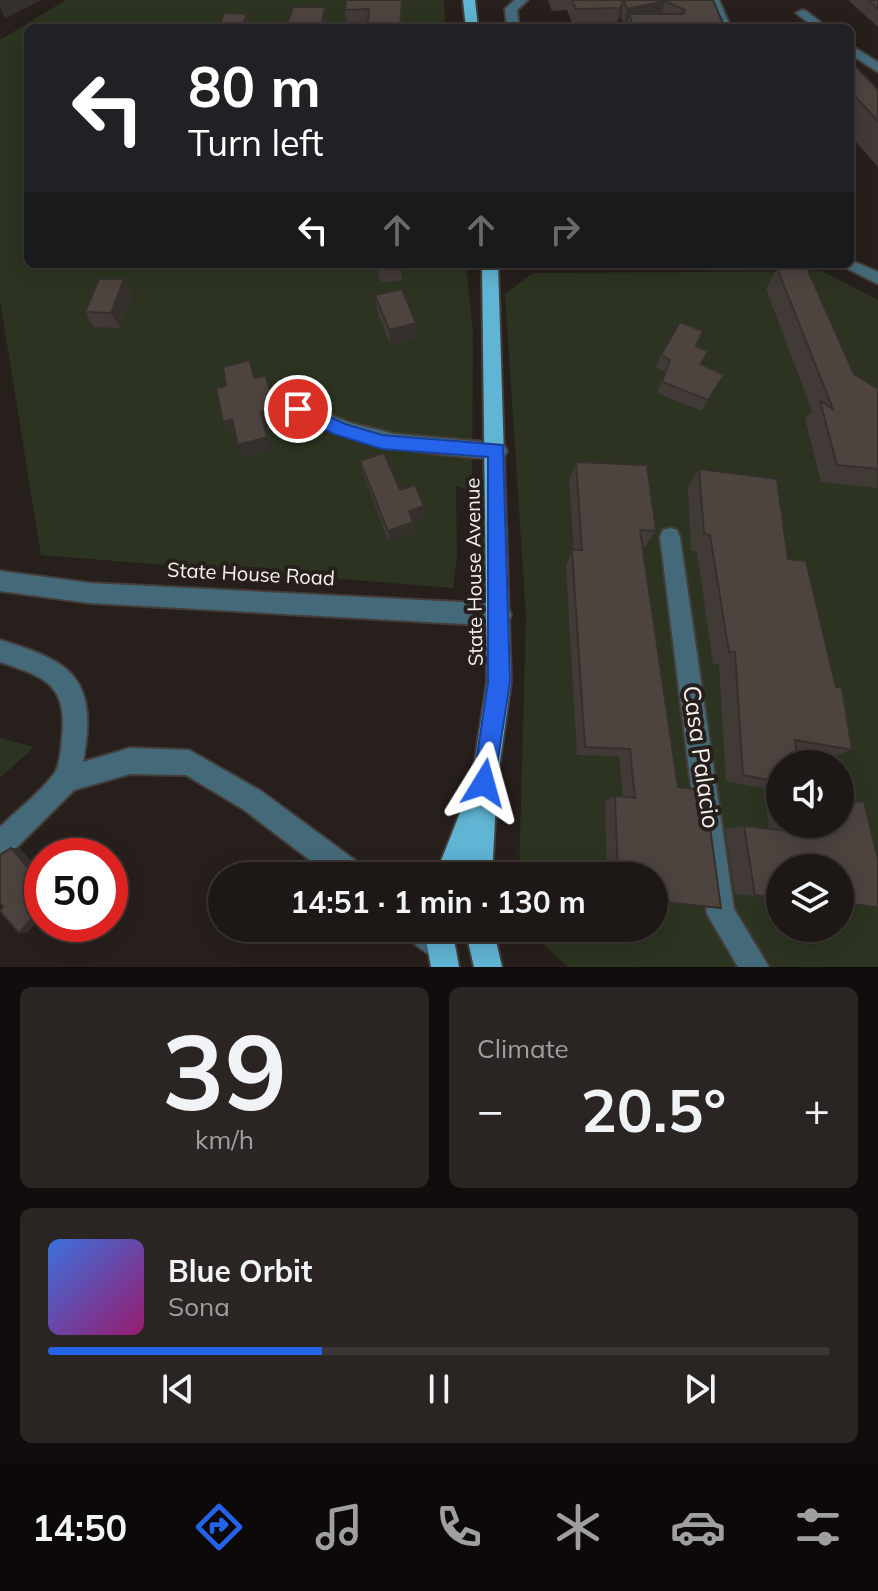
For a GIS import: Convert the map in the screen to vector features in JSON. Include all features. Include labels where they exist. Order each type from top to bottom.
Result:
[{"type":"main road","points":[[469,0],[472,24]]},
{"type":"main road","name":"State House Avenue","points":[[484,783],[499,682],[500,615],[490,268]]},
{"type":"main road","points":[[454,862],[484,783]]},
{"type":"main road","points":[[479,862],[484,783]]},
{"type":"main road","points":[[482,942],[488,967]]},
{"type":"street","points":[[513,24],[511,9],[522,0]]},
{"type":"street","points":[[713,0],[723,24]]},
{"type":"street","points":[[802,13],[817,24]]},
{"type":"street","points":[[854,52],[878,68]]},
{"type":"street","points":[[854,268],[878,278]]},
{"type":"street","points":[[298,409],[341,429],[382,442],[497,451]]},
{"type":"street","name":"Casa Palacio","points":[[670,537],[721,914],[755,967]]},
{"type":"street","name":"State House Road","points":[[0,581],[90,593],[500,615]]},
{"type":"street","points":[[0,651],[47,667],[67,682],[78,730],[67,779]]},
{"type":"street","points":[[0,846],[67,779],[130,761],[189,763],[252,800],[334,862]]},
{"type":"green space","points":[[66,0],[444,0],[445,24],[26,24]]},
{"type":"green space","points":[[24,25],[24,268],[466,268],[473,331],[472,492],[456,486],[457,557],[453,588],[41,555],[0,301],[0,40]]},
{"type":"green space","points":[[822,271],[878,300],[878,967],[568,967],[541,942],[668,942],[668,862],[519,862],[526,616],[505,294],[533,273]]},
{"type":"green space","points":[[0,738],[34,747],[0,778]]},
{"type":"building","points":[[346,0],[402,0],[400,24],[367,24],[369,9],[345,10]]},
{"type":"building","points":[[572,0],[624,0],[620,8],[576,9]]},
{"type":"building","points":[[624,0],[713,0],[723,24],[633,24],[629,14],[683,14],[685,10],[665,1],[627,9]]},
{"type":"building","points":[[868,0],[878,0],[878,9]]},
{"type":"building","points":[[293,7],[325,7],[322,24],[287,24]]},
{"type":"building","points":[[224,13],[247,14],[243,24],[220,24]]},
{"type":"building","points":[[854,65],[878,90],[878,121],[854,95]]},
{"type":"building","points":[[777,268],[807,268],[854,374],[878,389],[878,469],[837,465],[820,401],[833,409]]},
{"type":"building","points":[[99,279],[124,279],[111,313],[85,312]]},
{"type":"building","points":[[402,289],[416,323],[389,330],[375,295]]},
{"type":"building","points":[[680,322],[703,331],[696,346],[708,351],[701,364],[724,375],[708,400],[662,382],[670,360],[661,355]]},
{"type":"building","points":[[250,360],[254,378],[266,376],[274,408],[261,412],[267,437],[238,445],[232,419],[223,422],[216,388],[226,386],[223,367]]},
{"type":"building","points":[[384,453],[400,490],[415,485],[424,506],[409,511],[413,522],[388,531],[360,461]]},
{"type":"building","points":[[576,462],[647,465],[656,531],[640,530],[678,787],[705,790],[721,908],[668,902],[668,862],[617,862],[615,796],[635,798],[630,749],[585,747],[572,550],[582,550]]},
{"type":"building","points":[[699,469],[777,479],[788,559],[806,561],[836,687],[842,688],[852,750],[795,740],[796,750],[766,750],[766,779],[743,775],[735,652],[729,652],[710,535],[704,534]]},
{"type":"building","points":[[854,801],[864,802],[878,860],[878,907],[854,904],[854,854],[766,854],[766,896],[755,895],[744,826],[766,828],[766,838],[854,838]]},
{"type":"building","points":[[11,848],[24,863],[24,927],[19,933],[0,911],[3,907],[0,902],[0,855]]},
{"type":"route","points":[[298,409],[341,429],[382,442],[497,451],[499,682],[484,783]]}]
